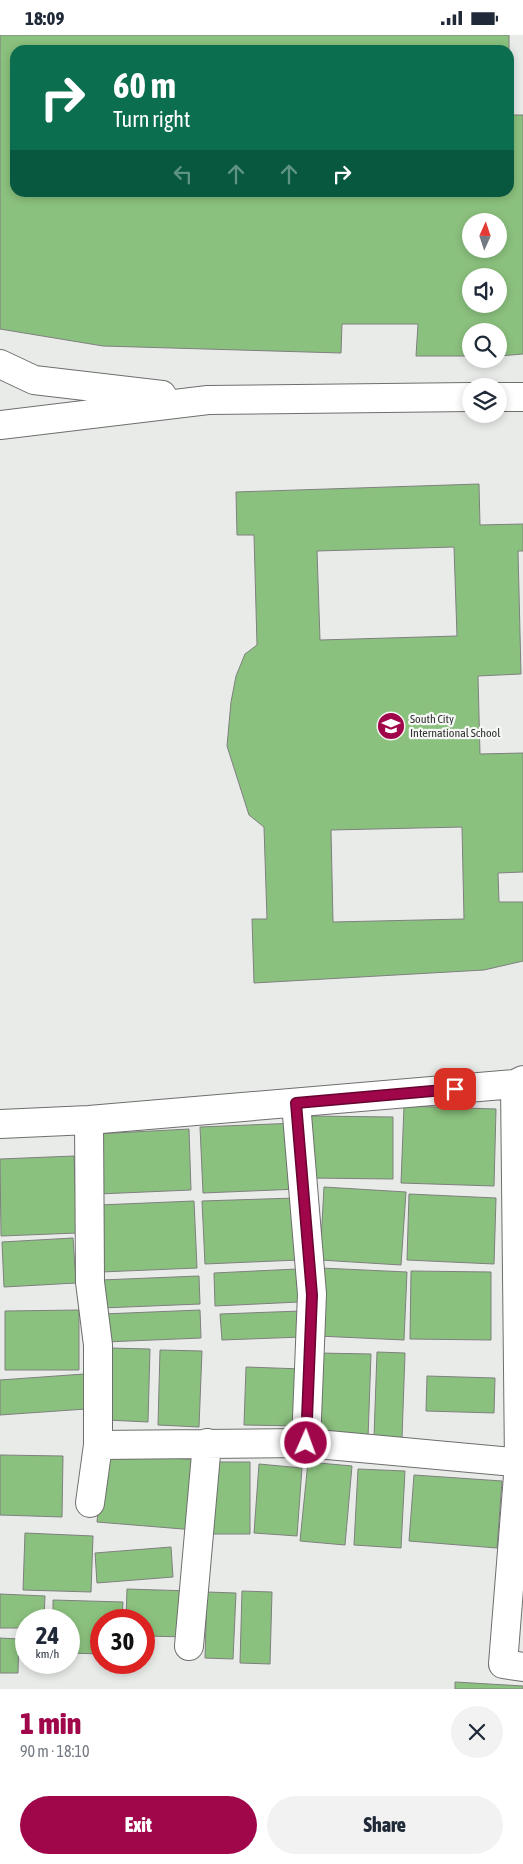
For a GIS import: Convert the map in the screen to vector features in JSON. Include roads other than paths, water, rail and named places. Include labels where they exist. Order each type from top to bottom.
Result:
[{"type":"street","points":[[0,364],[34,380],[208,400]]},
{"type":"street","points":[[0,425],[208,400],[462,397]]},
{"type":"street","points":[[507,397],[523,397]]},
{"type":"street","points":[[0,1124],[89,1120],[519,1082],[521,1463],[503,1664],[523,1667]]},
{"type":"street","points":[[296,1103],[312,1295],[306,1443]]},
{"type":"street","points":[[89,1120],[90,1281],[98,1345],[98,1445],[90,1503]]},
{"type":"street","points":[[189,1646],[207,1443]]},
{"type":"street","points":[[98,1445],[306,1443],[521,1463]]},
{"type":"place","name":"South City International School","points":[[391,726]]}]
